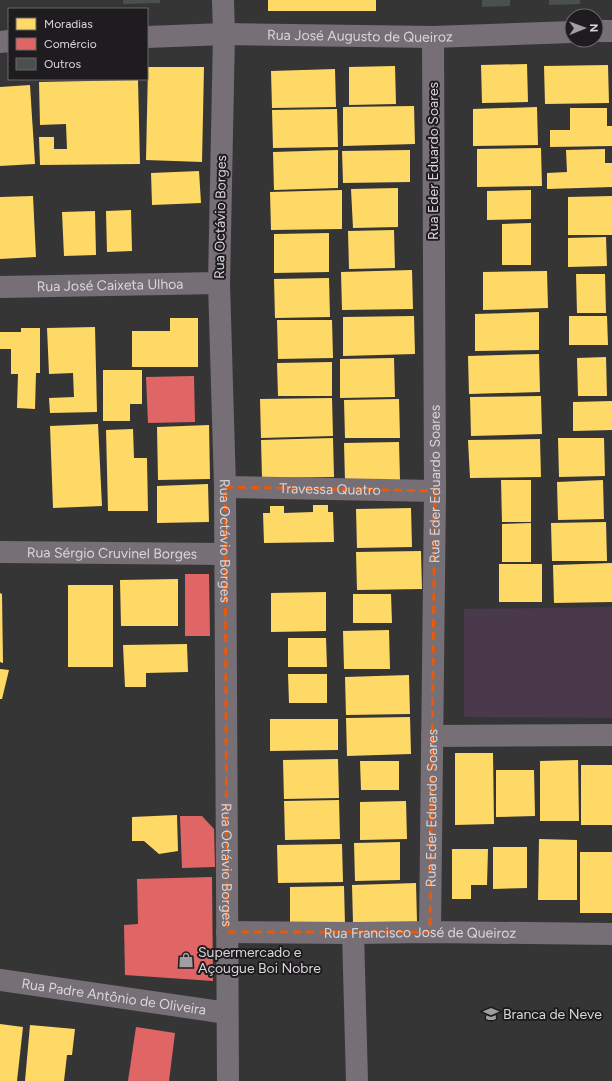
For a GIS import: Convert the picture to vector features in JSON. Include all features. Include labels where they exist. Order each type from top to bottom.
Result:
[{"type":"street","name":"Rua Octávio Borges","points":[[223,0],[224,34],[219,283],[225,487],[224,554],[228,1081]]},
{"type":"street","name":"Rua José Augusto de Queiroz","points":[[148,37],[224,34],[433,37],[564,32]]},
{"type":"street","name":"Rua Eder Eduardo Soares","points":[[430,932],[435,491],[433,37]]},
{"type":"street","name":"Rua José Caixeta Ulhoa","points":[[0,287],[219,283]]},
{"type":"street","name":"Travessa Quatro","points":[[225,487],[435,491]]},
{"type":"street","name":"Rua Sérgio Cruvinel Borges","points":[[0,552],[224,554]]},
{"type":"street","points":[[432,736],[612,735]]},
{"type":"street","name":"Rua Francisco José de Queiroz","points":[[227,932],[612,934]]},
{"type":"street","points":[[353,933],[357,1081]]},
{"type":"street","name":"Rua Padre Antônio de Oliveira","points":[[0,980],[227,1013]]},
{"type":"highlighted area","points":[[225,487],[435,491],[430,932],[227,932]]},
{"type":"shaded area","points":[[612,607],[612,718],[464,717],[464,609]]},
{"type":"building: Moradias","points":[[268,0],[376,0],[376,11],[268,11]]},
{"type":"building: Moradias","points":[[527,64],[528,102],[482,103],[481,65]]},
{"type":"building: Moradias","points":[[608,65],[609,103],[545,104],[544,66]]},
{"type":"building: Moradias","points":[[395,66],[396,104],[349,105],[349,67]]},
{"type":"building: Moradias","points":[[148,67],[204,67],[202,162],[146,160]]},
{"type":"building: Moradias","points":[[335,69],[336,107],[272,108],[271,71]]},
{"type":"building: Moradias","points":[[138,80],[140,164],[40,165],[39,137],[54,137],[54,149],[67,149],[66,124],[40,125],[39,82]]},
{"type":"building: Moradias","points":[[30,85],[35,164],[0,166],[0,87]]},
{"type":"building: Moradias","points":[[414,106],[415,144],[343,146],[343,107]]},
{"type":"building: Moradias","points":[[537,107],[538,145],[473,146],[473,109]]},
{"type":"building: Moradias","points":[[570,108],[607,108],[607,126],[612,126],[612,146],[550,147],[550,130],[570,130]]},
{"type":"building: Moradias","points":[[337,109],[338,147],[273,148],[272,110]]},
{"type":"building: Moradias","points":[[541,148],[542,186],[477,187],[477,149]]},
{"type":"building: Moradias","points":[[605,149],[605,163],[612,163],[612,187],[547,189],[547,173],[567,172],[566,150]]},
{"type":"building: Moradias","points":[[338,150],[338,188],[274,190],[273,152]]},
{"type":"building: Moradias","points":[[410,150],[410,182],[343,183],[342,151]]},
{"type":"building: Moradias","points":[[199,171],[201,203],[152,205],[151,173]]},
{"type":"building: Moradias","points":[[398,188],[398,227],[353,228],[351,189]]},
{"type":"building: Moradias","points":[[342,190],[342,229],[271,230],[270,192]]},
{"type":"building: Moradias","points":[[531,190],[531,219],[487,220],[487,191]]},
{"type":"building: Moradias","points":[[33,196],[36,257],[0,259],[0,197]]},
{"type":"building: Moradias","points":[[612,196],[612,235],[568,235],[568,197]]},
{"type":"building: Moradias","points":[[131,210],[132,251],[107,252],[106,211]]},
{"type":"building: Moradias","points":[[95,211],[96,255],[64,256],[62,212]]},
{"type":"building: Moradias","points":[[531,223],[531,265],[502,265],[502,224]]},
{"type":"building: Moradias","points":[[394,230],[395,268],[349,269],[348,231]]},
{"type":"building: Moradias","points":[[329,233],[329,272],[274,273],[274,234]]},
{"type":"building: Moradias","points":[[606,237],[607,266],[568,267],[568,238]]},
{"type":"building: Moradias","points":[[412,270],[413,309],[342,310],[341,272]]},
{"type":"building: Moradias","points":[[547,271],[548,308],[483,310],[483,272]]},
{"type":"building: Moradias","points":[[576,274],[605,274],[606,313],[577,313]]},
{"type":"building: Moradias","points":[[329,278],[330,317],[275,318],[274,279]]},
{"type":"building: Moradias","points":[[539,312],[539,350],[475,351],[475,314]]},
{"type":"building: Moradias","points":[[414,316],[415,354],[343,356],[343,317]]},
{"type":"building: Moradias","points":[[569,316],[607,316],[608,345],[569,345]]},
{"type":"building: Moradias","points":[[170,318],[198,318],[198,367],[132,367],[132,331],[170,331]]},
{"type":"building: Moradias","points":[[277,320],[332,320],[333,358],[278,359]]},
{"type":"building: Moradias","points":[[95,327],[97,412],[50,413],[49,398],[74,397],[73,373],[49,374],[47,328]]},
{"type":"building: Moradias","points":[[21,328],[40,328],[40,373],[36,373],[35,409],[17,408],[18,374],[11,374],[11,349],[0,349],[0,332],[21,332]]},
{"type":"building: Moradias","points":[[539,354],[540,392],[469,394],[468,356]]},
{"type":"building: Moradias","points":[[606,357],[607,396],[578,396],[577,358]]},
{"type":"building: Moradias","points":[[394,358],[395,397],[340,398],[340,359]]},
{"type":"building: Moradias","points":[[332,362],[332,396],[278,396],[277,363]]},
{"type":"building: Moradias","points":[[103,370],[142,370],[142,404],[130,404],[130,421],[103,421]]},
{"type":"building: Moradias","points":[[541,396],[542,434],[471,436],[470,397]]},
{"type":"building: Moradias","points":[[332,398],[333,436],[261,438],[260,399]]},
{"type":"building: Moradias","points":[[399,399],[400,438],[345,438],[344,400]]},
{"type":"building: Moradias","points":[[612,401],[612,430],[573,431],[573,402]]},
{"type":"building: Moradias","points":[[98,424],[102,506],[53,508],[50,426]]},
{"type":"building: Moradias","points":[[209,425],[210,479],[158,480],[157,427]]},
{"type":"building: Moradias","points":[[133,429],[134,458],[147,458],[148,511],[108,511],[106,430]]},
{"type":"building: Moradias","points":[[333,438],[334,477],[262,478],[261,440]]},
{"type":"building: Moradias","points":[[558,438],[604,438],[605,476],[559,477]]},
{"type":"building: Moradias","points":[[540,439],[541,477],[470,478],[468,440]]},
{"type":"building: Moradias","points":[[399,442],[400,480],[345,481],[344,443]]},
{"type":"building: Moradias","points":[[501,480],[531,480],[531,522],[502,522]]},
{"type":"building: Moradias","points":[[603,480],[604,519],[558,520],[557,482]]},
{"type":"building: Moradias","points":[[208,484],[209,522],[157,523],[157,486]]},
{"type":"building: Moradias","points":[[313,505],[328,505],[328,512],[333,512],[334,542],[264,543],[263,513],[270,513],[270,506],[284,506],[284,513],[313,512]]},
{"type":"building: Moradias","points":[[411,508],[412,547],[357,548],[356,509]]},
{"type":"building: Moradias","points":[[606,522],[607,561],[552,561],[551,523]]},
{"type":"building: Moradias","points":[[531,523],[531,562],[502,562],[502,524]]},
{"type":"building: Moradias","points":[[421,551],[422,589],[357,590],[356,552]]},
{"type":"building: Moradias","points":[[612,563],[612,602],[554,603],[553,565]]},
{"type":"building: Moradias","points":[[499,564],[542,564],[542,602],[499,602]]},
{"type":"building: Moradias","points":[[178,579],[178,626],[121,626],[120,580]]},
{"type":"building: Moradias","points":[[68,585],[113,585],[113,667],[68,667]]},
{"type":"building: Moradias","points":[[326,592],[326,631],[271,632],[271,593]]},
{"type":"building: Moradias","points":[[0,593],[2,594],[3,663],[0,662]]},
{"type":"building: Moradias","points":[[353,594],[391,594],[392,623],[353,623]]},
{"type":"building: Moradias","points":[[389,630],[390,669],[344,669],[343,631]]},
{"type":"building: Moradias","points":[[288,638],[326,638],[327,667],[288,667]]},
{"type":"building: Moradias","points":[[187,644],[188,672],[146,673],[146,687],[125,687],[123,645]]},
{"type":"building: Moradias","points":[[0,669],[9,670],[2,699],[0,699]]},
{"type":"building: Moradias","points":[[288,674],[327,674],[327,703],[289,703]]},
{"type":"building: Moradias","points":[[409,675],[410,714],[346,715],[345,677]]},
{"type":"building: Moradias","points":[[410,717],[411,754],[347,756],[346,718]]},
{"type":"building: Moradias","points":[[270,719],[338,719],[338,750],[270,751]]},
{"type":"building: Moradias","points":[[455,753],[493,753],[494,824],[455,825]]},
{"type":"building: Moradias","points":[[338,759],[339,798],[284,799],[283,760]]},
{"type":"building: Moradias","points":[[578,760],[579,821],[540,821],[540,761]]},
{"type":"building: Moradias","points":[[360,761],[399,761],[399,790],[361,790]]},
{"type":"building: Moradias","points":[[581,765],[612,765],[612,825],[581,825]]},
{"type":"building: Moradias","points":[[496,770],[534,770],[535,816],[496,817]]},
{"type":"building: Moradias","points":[[339,800],[340,839],[285,840],[284,801]]},
{"type":"building: Moradias","points":[[406,801],[407,839],[360,840],[360,802]]},
{"type":"building: Moradias","points":[[177,815],[178,851],[159,854],[144,841],[132,841],[132,817]]},
{"type":"building: Moradias","points":[[539,839],[577,840],[577,900],[538,900]]},
{"type":"building: Moradias","points":[[400,842],[400,880],[355,881],[354,843]]},
{"type":"building: Moradias","points":[[342,844],[343,882],[278,883],[277,845]]},
{"type":"building: Moradias","points":[[493,847],[527,847],[527,888],[493,889]]},
{"type":"building: Moradias","points":[[452,849],[488,849],[487,885],[471,885],[471,899],[452,899]]},
{"type":"building: Moradias","points":[[580,852],[612,852],[612,913],[580,913]]},
{"type":"building: Moradias","points":[[416,883],[417,922],[353,923],[352,885]]},
{"type":"building: Moradias","points":[[344,886],[345,925],[290,926],[290,887]]},
{"type":"building: Moradias","points":[[0,1024],[23,1027],[17,1081],[0,1081]]},
{"type":"building: Moradias","points":[[30,1025],[75,1029],[72,1055],[67,1055],[64,1081],[25,1081]]},
{"type":"building: Comércio","points":[[194,376],[195,422],[148,423],[146,377]]},
{"type":"building: Comércio","points":[[185,574],[209,574],[210,636],[185,636]]},
{"type":"building: Comércio","points":[[180,816],[202,816],[214,829],[215,867],[182,868]]},
{"type":"building: Comércio","points":[[212,877],[213,981],[125,975],[124,925],[138,924],[137,879]]},
{"type":"building: Comércio","points":[[136,1027],[175,1033],[169,1081],[128,1081]]},
{"type":"building: Outros","points":[[123,0],[160,0],[160,3],[123,4]]},
{"type":"building: Outros","points":[[482,0],[510,0],[510,6],[482,7]]},
{"type":"building: Outros","points":[[549,0],[580,0],[580,4],[549,5]]},
{"type":"place","name":"Supermercado e Açougue Boi Nobre","points":[[186,960]]},
{"type":"place","name":"Branca de Neve","points":[[491,1014]]}]
